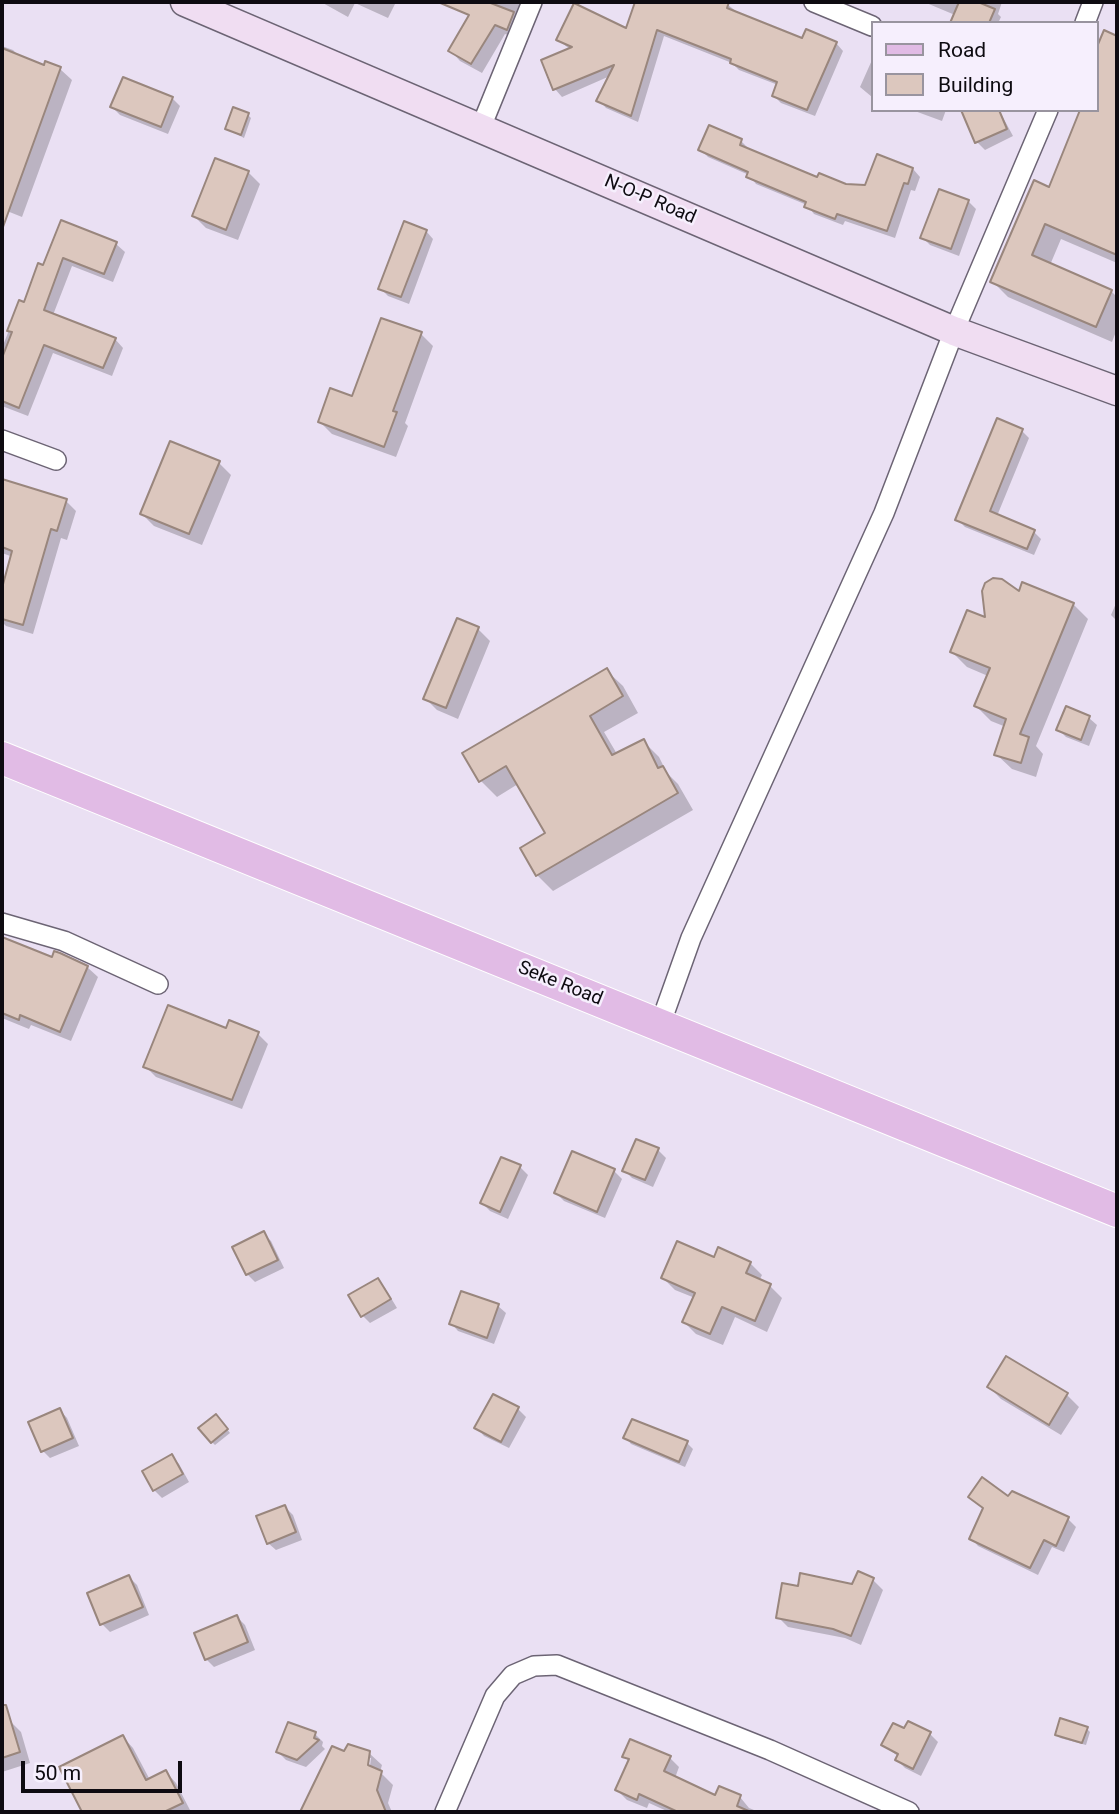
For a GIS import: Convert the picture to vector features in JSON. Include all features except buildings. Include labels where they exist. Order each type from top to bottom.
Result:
[{"type":"main road","name":"Seke Road","points":[[2,758],[1117,1211]]},
{"type":"street","name":"N-O-P Road","points":[[185,2],[954,331],[1117,391]]},
{"type":"street","points":[[481,127],[532,2]]},
{"type":"street","points":[[814,2],[870,25]]},
{"type":"street","points":[[1086,21],[1093,2]]},
{"type":"street","points":[[660,1025],[691,938],[884,513],[954,331],[1047,112]]},
{"type":"street","points":[[2,440],[56,460]]},
{"type":"street","points":[[2,923],[64,941],[158,984]]},
{"type":"street","points":[[445,1812],[495,1696],[513,1675],[534,1665],[557,1665],[770,1750],[876,1806],[909,1812]]}]
